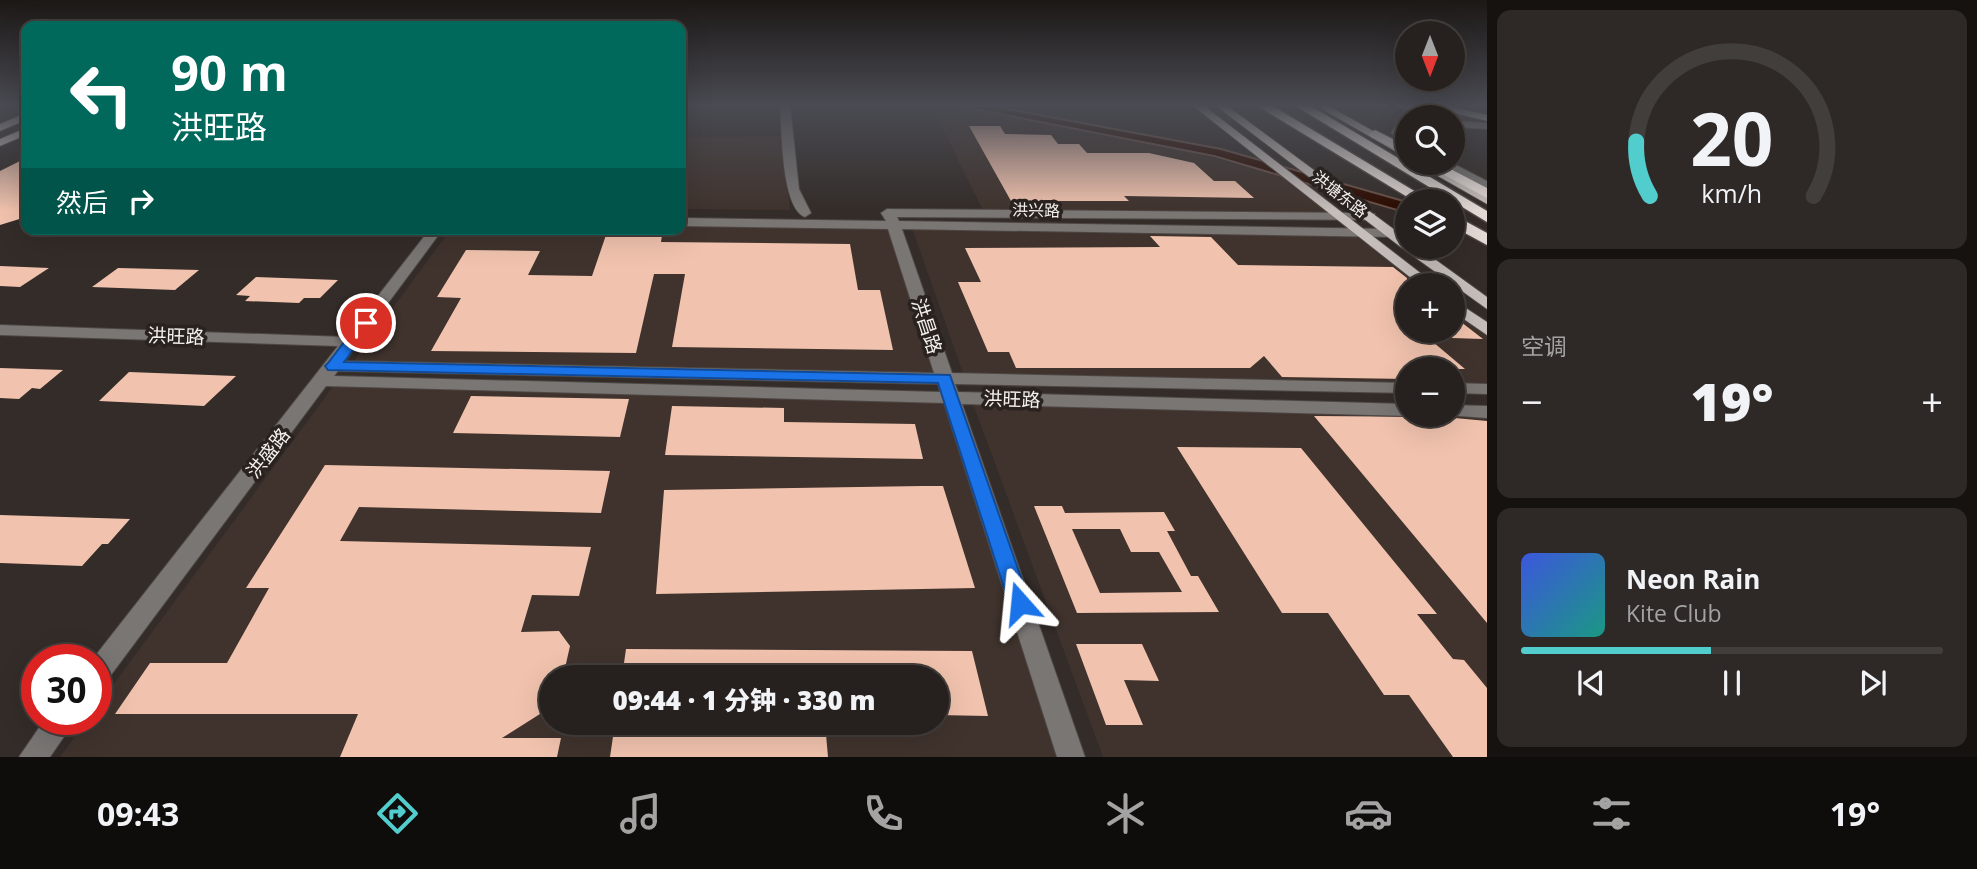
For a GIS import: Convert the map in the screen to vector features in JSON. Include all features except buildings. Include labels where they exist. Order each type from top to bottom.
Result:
[{"type":"highway","points":[[1319,140],[1403,189]]},
{"type":"highway","points":[[1344,140],[1427,189]]},
{"type":"highway","points":[[1359,140],[1487,217]]},
{"type":"highway","points":[[1457,175],[1487,194]]},
{"type":"highway","points":[[1465,216],[1487,235]]},
{"type":"highway","points":[[1465,224],[1487,235]]},
{"type":"main road","name":"洪塘东路","points":[[1242,140],[1414,273]]},
{"type":"main road","name":"洪塘东路","points":[[1267,140],[1395,236]]},
{"type":"main road","points":[[1329,140],[1409,189]]},
{"type":"main road","points":[[1442,175],[1487,200]]},
{"type":"main road","name":"洪塘东路","points":[[1426,259],[1487,304]]},
{"type":"main road","points":[[1465,313],[1487,330]]},
{"type":"street","points":[[788,140],[793,189],[805,212]]},
{"type":"street","points":[[1461,175],[1487,186]]},
{"type":"street","name":"洪兴路","points":[[686,212],[805,212],[892,219],[1391,233]]},
{"type":"street","name":"洪兴路","points":[[686,222],[1370,217]]},
{"type":"street","name":"洪昌路","points":[[892,219],[1071,757]]},
{"type":"street","name":"洪盛路","points":[[112,654],[432,235]]},
{"type":"street","name":"洪旺路","points":[[0,330],[352,342]]},
{"type":"street","name":"洪旺路","points":[[328,374],[948,388],[1395,387]]},
{"type":"street","name":"洪旺路","points":[[948,388],[1395,409]]},
{"type":"street","points":[[1465,388],[1487,389]]},
{"type":"street","points":[[1465,411],[1487,412]]},
{"type":"street","points":[[33,757],[50,735]]},
{"type":"shaded area","points":[[686,140],[782,140],[790,210],[686,209]]},
{"type":"shaded area","points":[[948,140],[1130,140],[1199,154],[1283,177],[1334,215],[984,212]]},
{"type":"shaded area","points":[[1134,140],[1175,140],[1221,149],[1395,199],[1395,209],[1214,156]]},
{"type":"shaded area","points":[[686,225],[889,227],[938,374],[352,363],[447,235],[686,235]]},
{"type":"shaded area","points":[[912,228],[1358,234],[1408,273],[1395,273],[1395,343],[1465,343],[1465,317],[1487,334],[1487,385],[1465,384],[1465,357],[1395,357],[1395,383],[964,376]]},
{"type":"shaded area","points":[[335,384],[944,402],[1058,757],[60,757],[76,735],[112,735],[112,686]]},
{"type":"shaded area","points":[[972,401],[1395,415],[1395,427],[1465,427],[1465,414],[1487,414],[1487,757],[1103,757]]},
{"type":"route","points":[[366,323],[333,366],[945,378],[1020,603]]}]
